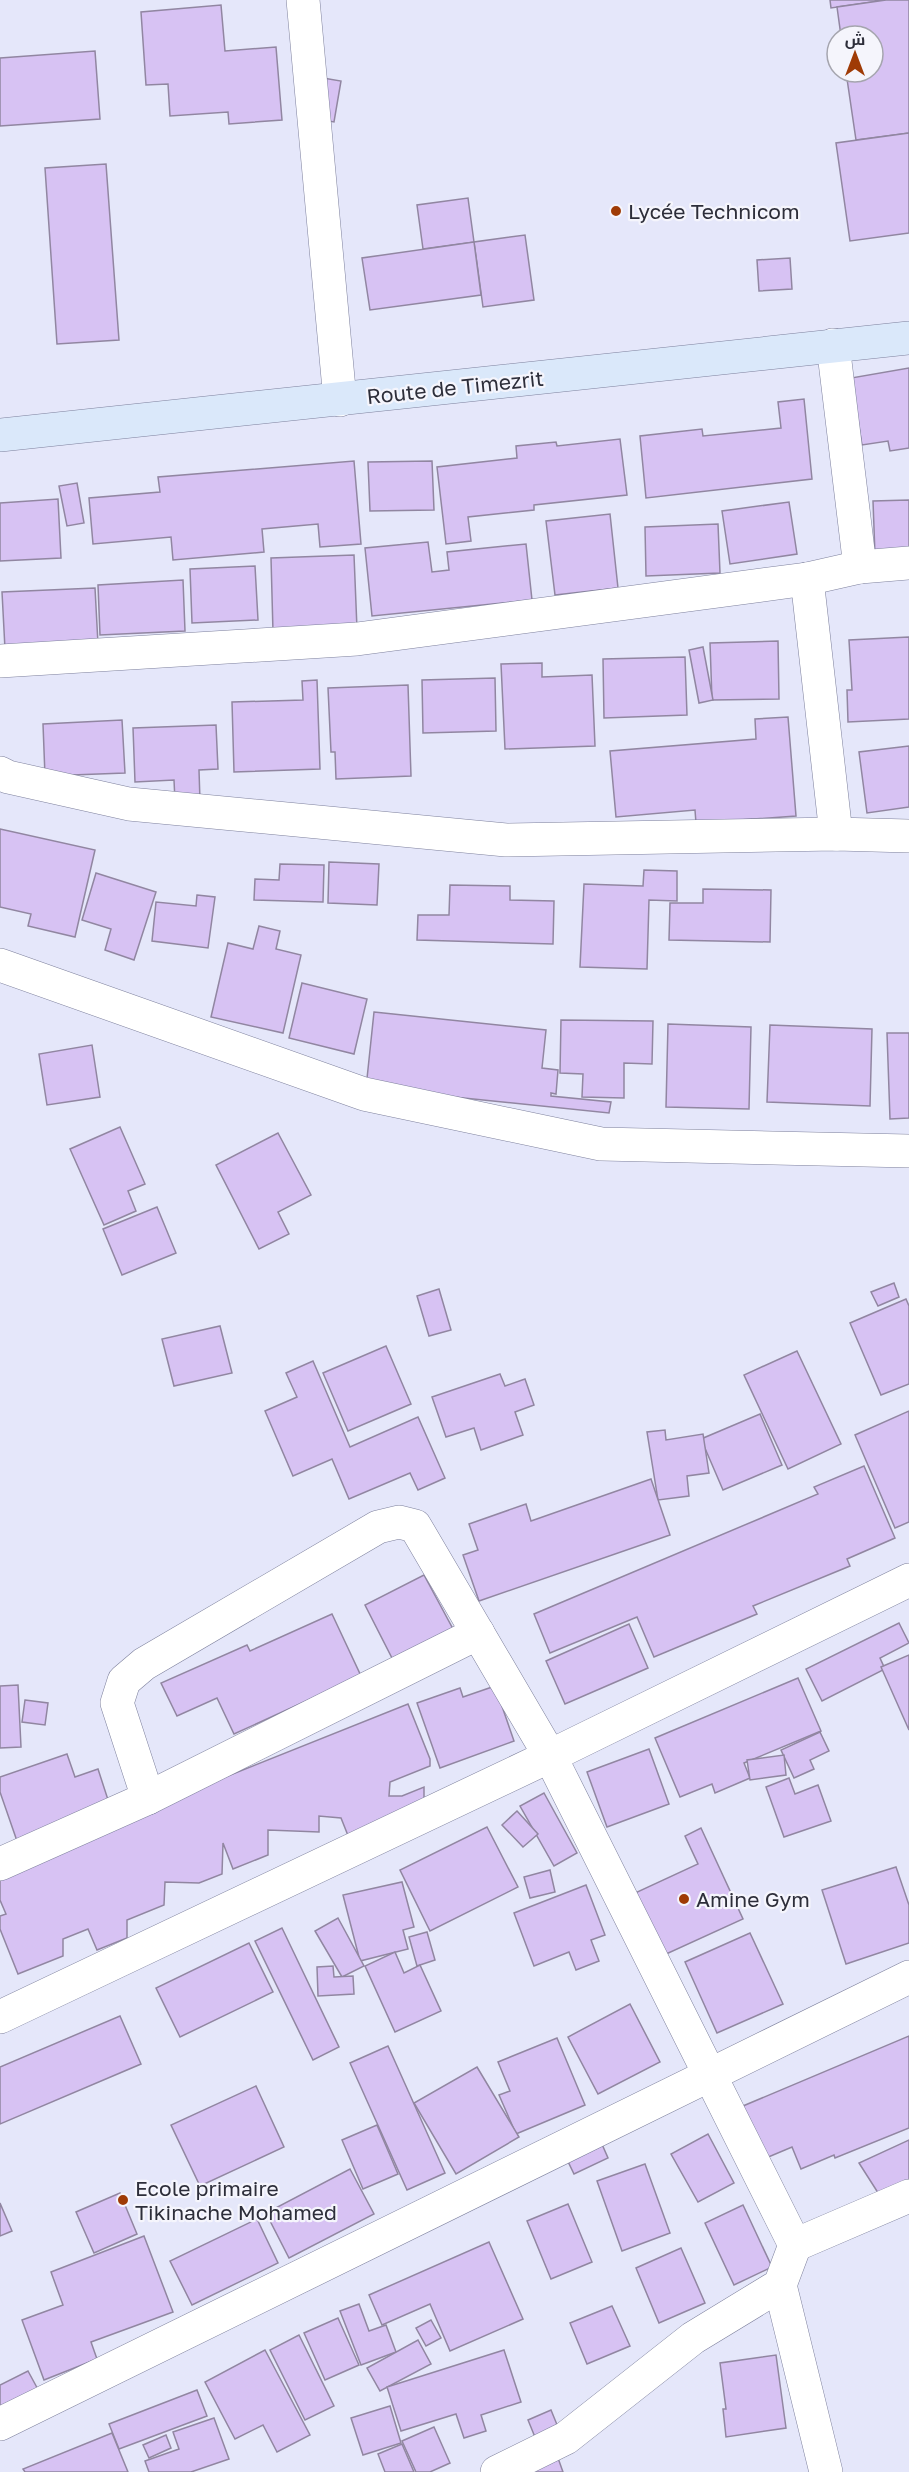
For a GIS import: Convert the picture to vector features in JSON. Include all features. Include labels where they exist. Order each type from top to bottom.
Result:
[{"type":"main road","name":"Route de Timezrit","points":[[0,435],[909,338]]},
{"type":"street","points":[[303,0],[340,400]]},
{"type":"street","points":[[833,345],[860,567]]},
{"type":"street","points":[[0,661],[357,639],[807,579],[860,567],[909,563]]},
{"type":"street","points":[[807,579],[836,834]]},
{"type":"street","points":[[0,773],[8,777],[129,804],[506,840],[836,834],[909,836]]},
{"type":"street","points":[[0,965],[364,1094],[601,1144],[909,1151]]},
{"type":"street","points":[[148,1798],[117,1703],[124,1681],[144,1664],[378,1527],[399,1522],[415,1526],[550,1756],[795,2245]]},
{"type":"street","points":[[0,2017],[550,1756],[909,1580]]},
{"type":"street","points":[[0,1864],[148,1798],[478,1633]]},
{"type":"street","points":[[0,2424],[909,1977]]},
{"type":"street","points":[[826,2472],[780,2285],[795,2245],[909,2196]]},
{"type":"street","points":[[497,2472],[566,2438],[693,2338],[780,2285]]},
{"type":"building","points":[[830,0],[886,0],[831,8]]},
{"type":"building","points":[[886,0],[909,0],[909,133],[856,140],[848,84],[885,84],[885,24],[839,24],[837,7]]},
{"type":"building","points":[[221,5],[225,51],[276,47],[282,120],[229,124],[228,112],[170,116],[168,84],[146,85],[141,12]]},
{"type":"building","points":[[95,51],[100,119],[0,126],[0,58]]},
{"type":"building","points":[[323,78],[341,81],[334,122],[317,119]]},
{"type":"building","points":[[909,133],[909,233],[850,241],[836,143]]},
{"type":"building","points":[[106,164],[119,340],[57,344],[45,168]]},
{"type":"building","points":[[468,198],[474,242],[423,249],[417,205]]},
{"type":"building","points":[[525,235],[534,300],[483,307],[474,242]]},
{"type":"building","points":[[474,242],[481,295],[370,310],[362,258]]},
{"type":"building","points":[[790,258],[792,289],[759,291],[757,260]]},
{"type":"building","points":[[909,368],[909,448],[890,451],[888,441],[862,445],[851,378]]},
{"type":"building","points":[[804,399],[812,479],[646,498],[640,436],[702,429],[703,436],[781,428],[778,402]]},
{"type":"building","points":[[620,439],[627,495],[534,505],[534,510],[468,517],[471,541],[446,544],[437,467],[517,458],[516,446],[556,442],[557,446]]},
{"type":"building","points":[[354,461],[361,544],[320,547],[318,524],[262,529],[264,552],[173,560],[171,537],[93,544],[89,498],[160,492],[158,477]]},
{"type":"building","points":[[432,461],[434,510],[370,511],[368,462]]},
{"type":"building","points":[[77,483],[84,523],[67,526],[59,486]]},
{"type":"building","points":[[58,499],[61,558],[0,561],[0,503]]},
{"type":"building","points":[[909,500],[909,554],[875,555],[873,501]]},
{"type":"building","points":[[789,502],[797,554],[730,564],[722,511]]},
{"type":"building","points":[[610,514],[618,588],[555,595],[546,521]]},
{"type":"building","points":[[718,524],[720,573],[646,576],[645,527]]},
{"type":"building","points":[[428,542],[432,572],[449,570],[447,552],[526,544],[532,600],[372,616],[365,548]]},
{"type":"building","points":[[354,555],[357,629],[273,632],[271,558]]},
{"type":"building","points":[[255,566],[258,620],[192,623],[190,569]]},
{"type":"building","points":[[183,580],[185,631],[100,635],[98,585]]},
{"type":"building","points":[[95,588],[98,644],[5,649],[2,592]]},
{"type":"building","points":[[909,637],[909,719],[848,722],[847,690],[852,690],[849,640]]},
{"type":"building","points":[[778,641],[779,699],[712,700],[710,643]]},
{"type":"building","points":[[703,647],[713,700],[699,703],[689,650]]},
{"type":"building","points":[[685,657],[687,715],[604,718],[603,659]]},
{"type":"building","points":[[542,663],[542,677],[592,675],[595,746],[505,749],[501,664]]},
{"type":"building","points":[[495,678],[496,731],[423,733],[422,680]]},
{"type":"building","points":[[317,680],[320,769],[234,772],[232,702],[303,700],[302,681]]},
{"type":"building","points":[[408,685],[411,776],[336,779],[335,752],[331,752],[328,688]]},
{"type":"building","points":[[788,717],[796,816],[696,823],[695,810],[616,817],[610,751],[756,739],[755,719]]},
{"type":"building","points":[[122,720],[125,773],[45,776],[43,724]]},
{"type":"building","points":[[216,725],[218,769],[199,770],[200,801],[175,801],[174,780],[135,782],[133,728]]},
{"type":"building","points":[[909,746],[909,807],[867,813],[859,752]]},
{"type":"building","points":[[0,829],[95,850],[75,937],[28,926],[31,914],[0,907]]},
{"type":"building","points":[[329,862],[379,864],[377,905],[328,903]]},
{"type":"building","points":[[280,864],[324,865],[323,902],[254,900],[255,879],[279,880]]},
{"type":"building","points":[[644,870],[677,871],[677,901],[649,900],[647,969],[580,967],[584,884],[643,886]]},
{"type":"building","points":[[96,873],[156,892],[134,960],[105,950],[111,929],[82,920]]},
{"type":"building","points":[[450,885],[510,886],[510,900],[554,901],[553,944],[417,940],[418,915],[449,915]]},
{"type":"building","points":[[703,889],[771,890],[770,942],[669,940],[670,903],[703,903]]},
{"type":"building","points":[[197,895],[215,897],[208,948],[152,941],[156,902],[196,906]]},
{"type":"building","points":[[259,926],[280,931],[276,949],[301,955],[283,1033],[211,1017],[228,943],[253,949]]},
{"type":"building","points":[[302,983],[367,999],[354,1054],[289,1038]]},
{"type":"building","points":[[374,1012],[546,1030],[542,1068],[558,1070],[556,1094],[551,1093],[551,1096],[611,1102],[609,1113],[366,1088]]},
{"type":"building","points":[[561,1020],[653,1021],[652,1064],[624,1063],[624,1098],[582,1097],[583,1074],[560,1073]]},
{"type":"building","points":[[668,1024],[751,1027],[749,1109],[666,1107]]},
{"type":"building","points":[[770,1025],[872,1029],[870,1106],[767,1102]]},
{"type":"building","points":[[887,1033],[909,1033],[909,1118],[890,1119]]},
{"type":"building","points":[[92,1045],[100,1097],[47,1105],[39,1054]]},
{"type":"building","points":[[120,1127],[145,1184],[128,1191],[136,1211],[104,1225],[70,1149]]},
{"type":"building","points":[[278,1133],[311,1195],[278,1212],[289,1234],[259,1249],[216,1165]]},
{"type":"building","points":[[157,1207],[176,1253],[122,1275],[103,1229]]},
{"type":"building","points":[[894,1283],[899,1297],[878,1306],[871,1292]]},
{"type":"building","points":[[439,1289],[451,1330],[429,1336],[417,1296]]},
{"type":"building","points":[[906,1299],[909,1306],[909,1384],[881,1395],[850,1323]]},
{"type":"building","points":[[220,1326],[232,1373],[174,1386],[162,1339]]},
{"type":"building","points":[[386,1346],[411,1404],[348,1431],[323,1373]]},
{"type":"building","points":[[797,1351],[841,1444],[788,1469],[744,1375]]},
{"type":"building","points":[[313,1361],[350,1447],[418,1417],[445,1478],[418,1490],[410,1473],[349,1499],[332,1459],[293,1476],[265,1411],[297,1397],[286,1373]]},
{"type":"building","points":[[500,1374],[505,1386],[525,1379],[534,1405],[515,1412],[523,1435],[481,1450],[474,1428],[446,1437],[432,1397]]},
{"type":"building","points":[[909,1411],[909,1522],[895,1528],[855,1435]]},
{"type":"building","points":[[760,1414],[782,1465],[723,1490],[701,1439]]},
{"type":"building","points":[[665,1430],[666,1440],[703,1434],[709,1473],[687,1476],[689,1496],[658,1500],[647,1432]]},
{"type":"building","points":[[864,1466],[895,1538],[847,1559],[850,1566],[753,1606],[757,1614],[654,1657],[637,1617],[550,1653],[534,1614],[818,1494],[814,1487]]},
{"type":"building","points":[[651,1479],[670,1535],[479,1601],[463,1555],[478,1550],[469,1524],[526,1504],[531,1521]]},
{"type":"building","points":[[424,1575],[453,1629],[393,1660],[365,1605]]},
{"type":"building","points":[[332,1614],[361,1676],[234,1734],[217,1698],[177,1716],[161,1683],[247,1645],[250,1651]]},
{"type":"building","points":[[899,1623],[909,1643],[880,1658],[885,1669],[822,1701],[806,1669]]},
{"type":"building","points":[[629,1624],[648,1668],[565,1704],[546,1661]]},
{"type":"building","points":[[909,1655],[909,1730],[881,1667]]},
{"type":"building","points":[[798,1678],[821,1731],[744,1763],[750,1778],[715,1793],[712,1784],[680,1797],[655,1738]]},
{"type":"building","points":[[18,1685],[21,1747],[0,1748],[0,1686]]},
{"type":"building","points":[[495,1686],[514,1741],[440,1768],[417,1703],[460,1688],[463,1697]]},
{"type":"building","points":[[25,1700],[48,1703],[45,1725],[22,1722]]},
{"type":"building","points":[[408,1704],[430,1759],[430,1766],[390,1782],[389,1796],[402,1796],[424,1787],[424,1808],[349,1838],[341,1818],[319,1816],[319,1832],[268,1830],[268,1855],[233,1869],[223,1843],[222,1874],[199,1883],[165,1882],[164,1905],[127,1920],[127,1938],[97,1950],[88,1929],[63,1939],[63,1956],[18,1974],[0,1929],[0,1916],[6,1914],[0,1900],[0,1867]]},
{"type":"building","points":[[820,1732],[829,1751],[810,1760],[814,1769],[794,1778],[781,1750]]},
{"type":"building","points":[[649,1749],[669,1804],[607,1827],[587,1772]]},
{"type":"building","points":[[67,1754],[75,1777],[98,1769],[111,1809],[17,1841],[0,1792],[0,1777]]},
{"type":"building","points":[[784,1755],[786,1775],[750,1780],[747,1760]]},
{"type":"building","points":[[789,1778],[795,1794],[818,1785],[831,1821],[784,1837],[766,1787]]},
{"type":"building","points":[[544,1793],[577,1853],[554,1866],[520,1806]]},
{"type":"building","points":[[517,1811],[538,1834],[523,1847],[502,1825]]},
{"type":"building","points":[[487,1827],[518,1887],[430,1931],[400,1870]]},
{"type":"building","points":[[701,1828],[743,1919],[664,1955],[635,1893],[698,1864],[685,1836]]},
{"type":"building","points":[[896,1867],[909,1905],[909,1943],[846,1964],[822,1890]]},
{"type":"building","points":[[550,1870],[555,1892],[530,1898],[524,1877]]},
{"type":"building","points":[[402,1882],[414,1927],[403,1930],[408,1949],[360,1961],[343,1895]]},
{"type":"building","points":[[586,1885],[605,1935],[591,1940],[599,1961],[576,1970],[569,1952],[534,1966],[514,1913]]},
{"type":"building","points":[[338,1918],[364,1966],[342,1977],[315,1931]]},
{"type":"building","points":[[282,1928],[339,2047],[313,2060],[255,1941]]},
{"type":"building","points":[[427,1932],[435,1960],[417,1966],[409,1937]]},
{"type":"building","points":[[750,1933],[783,2004],[717,2033],[685,1962]]},
{"type":"building","points":[[249,1943],[273,1992],[180,2037],[156,1988]]},
{"type":"building","points":[[395,1952],[404,1973],[420,1965],[441,2011],[395,2032],[365,1966]]},
{"type":"building","points":[[333,1966],[334,1977],[353,1976],[354,1994],[318,1996],[317,1967]]},
{"type":"building","points":[[630,2004],[660,2062],[598,2094],[568,2037]]},
{"type":"building","points":[[120,2016],[141,2064],[0,2124],[0,2067]]},
{"type":"building","points":[[909,2036],[909,2128],[801,2169],[792,2147],[766,2158],[743,2106]]},
{"type":"building","points":[[557,2038],[585,2105],[516,2134],[499,2095],[510,2091],[498,2062]]},
{"type":"building","points":[[388,2046],[445,2173],[407,2190],[350,2063]]},
{"type":"building","points":[[477,2067],[519,2137],[456,2174],[414,2103]]},
{"type":"building","points":[[256,2086],[284,2147],[200,2186],[171,2125]]},
{"type":"building","points":[[377,2125],[398,2174],[363,2189],[342,2140]]},
{"type":"building","points":[[597,2133],[608,2158],[574,2174],[562,2149]]},
{"type":"building","points":[[708,2134],[734,2183],[698,2202],[671,2154]]},
{"type":"building","points":[[909,2140],[909,2188],[882,2199],[859,2163]]},
{"type":"building","points":[[645,2164],[670,2233],[622,2251],[597,2181]]},
{"type":"building","points":[[350,2169],[374,2214],[289,2258],[266,2213]]},
{"type":"building","points":[[120,2193],[137,2234],[94,2253],[76,2212]]},
{"type":"building","points":[[0,2203],[12,2231],[0,2236]]},
{"type":"building","points":[[568,2204],[592,2262],[551,2279],[527,2221]]},
{"type":"building","points":[[743,2205],[772,2267],[734,2285],[705,2223]]},
{"type":"building","points":[[257,2219],[278,2263],[192,2305],[170,2261]]},
{"type":"building","points":[[144,2236],[173,2312],[91,2342],[97,2359],[44,2380],[22,2320],[63,2305],[51,2272]]},
{"type":"building","points":[[489,2242],[523,2319],[450,2351],[430,2304],[382,2325],[369,2295]]},
{"type":"building","points":[[681,2248],[705,2303],[659,2323],[636,2268]]},
{"type":"building","points":[[359,2304],[369,2331],[386,2325],[396,2352],[361,2365],[340,2311]]},
{"type":"building","points":[[612,2306],[630,2346],[587,2364],[570,2323]]},
{"type":"building","points":[[338,2318],[359,2365],[325,2380],[304,2333]]},
{"type":"building","points":[[431,2320],[441,2338],[426,2346],[416,2328]]},
{"type":"building","points":[[299,2335],[334,2406],[305,2420],[270,2350]]},
{"type":"building","points":[[418,2340],[431,2364],[380,2391],[367,2368]]},
{"type":"building","points":[[265,2350],[310,2435],[277,2452],[263,2425],[235,2439],[205,2382]]},
{"type":"building","points":[[504,2350],[521,2402],[481,2415],[486,2431],[464,2438],[456,2414],[401,2431],[387,2387]]},
{"type":"building","points":[[776,2355],[786,2428],[726,2437],[723,2409],[726,2409],[720,2363]]},
{"type":"building","points":[[28,2371],[41,2395],[0,2408],[0,2385]]},
{"type":"building","points":[[197,2390],[207,2416],[119,2449],[109,2424]]},
{"type":"building","points":[[390,2406],[401,2443],[363,2455],[351,2418]]},
{"type":"building","points":[[551,2410],[560,2432],[537,2442],[528,2420]]},
{"type":"building","points":[[214,2418],[229,2459],[191,2472],[149,2472],[145,2461],[179,2449],[173,2432]]},
{"type":"building","points":[[434,2427],[450,2463],[430,2472],[416,2472],[402,2441]]},
{"type":"building","points":[[112,2433],[128,2472],[25,2472],[23,2469]]},
{"type":"building","points":[[166,2435],[171,2448],[149,2458],[143,2445]]},
{"type":"building","points":[[402,2444],[414,2472],[385,2472],[378,2454]]},
{"type":"building","points":[[558,2458],[563,2472],[525,2472]]},
{"type":"place","name":"Lycée Technicom","points":[[616,211]]},
{"type":"place","name":"Amine Gym","points":[[684,1899]]},
{"type":"place","name":"Ecole primaire Tikinache Mohamed","points":[[123,2200]]}]
